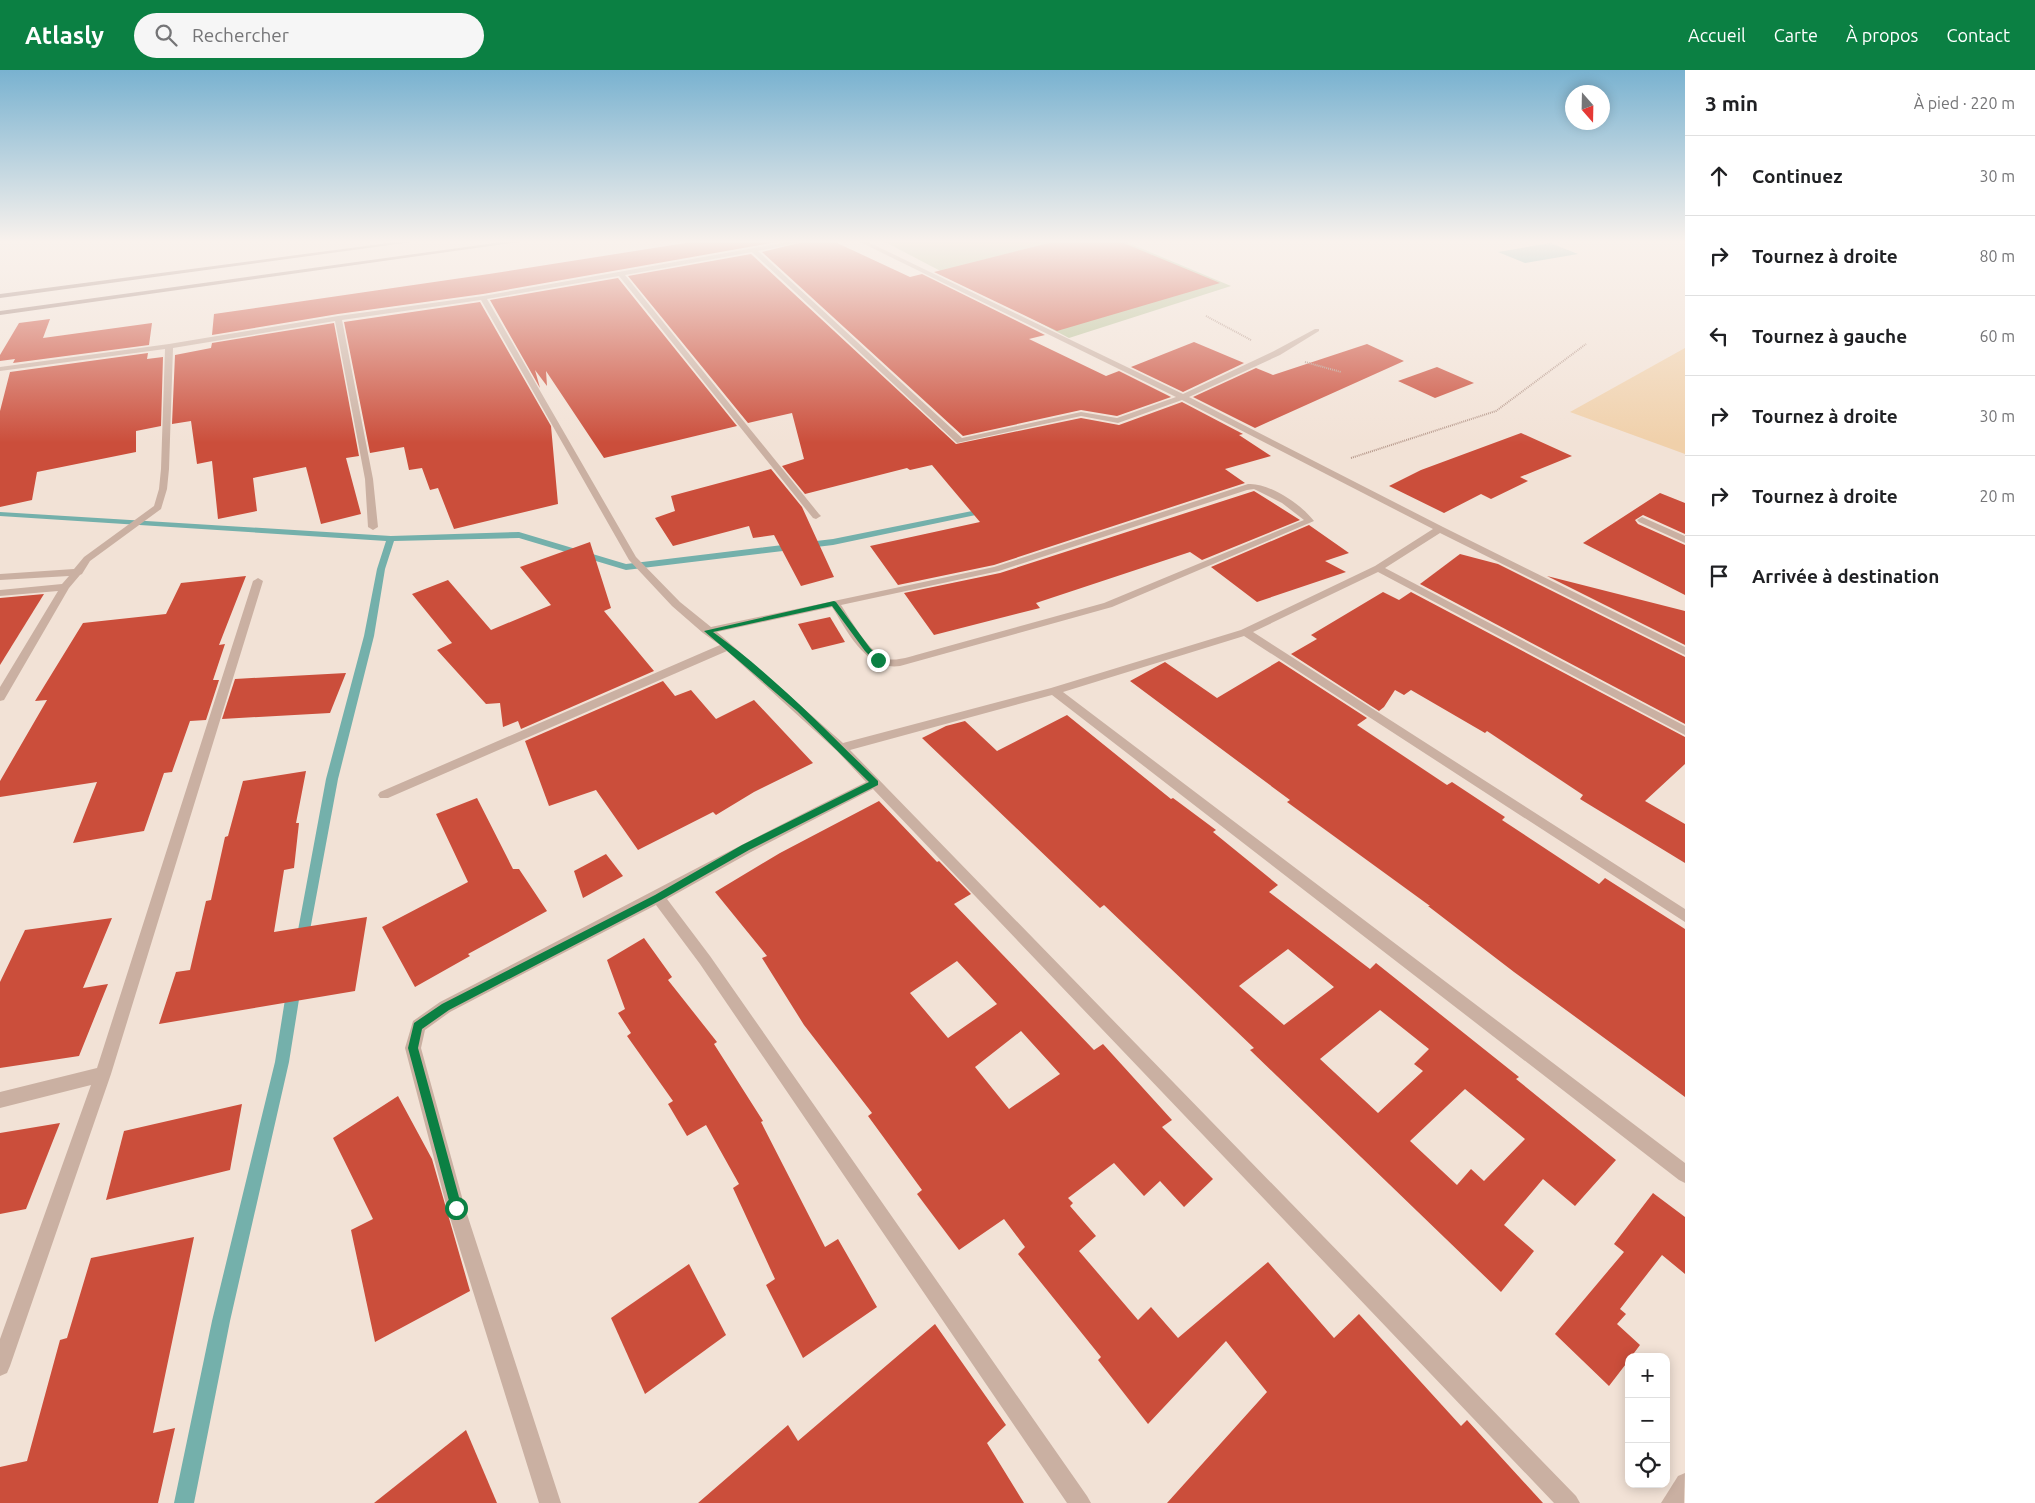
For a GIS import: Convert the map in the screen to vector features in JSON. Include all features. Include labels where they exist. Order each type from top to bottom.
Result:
[{"type":"main road","points":[[0,313],[30,309]]},
{"type":"street","points":[[0,369],[169,346],[404,309]]},
{"type":"street","points":[[489,309],[632,558],[676,604],[707,631],[728,646],[841,748],[1569,1503]]},
{"type":"street","points":[[649,309],[816,516]]},
{"type":"street","points":[[817,309],[960,441],[1081,414],[1118,421],[1183,398],[1277,353],[1316,330]]},
{"type":"street","points":[[1000,309],[1183,398],[1685,651]]},
{"type":"street","points":[[338,318],[369,479],[373,527]]},
{"type":"street","points":[[0,697],[65,587],[79,572],[87,559],[158,506],[163,489],[165,469],[169,346]]},
{"type":"street","points":[[707,631],[996,569],[1244,488],[1256,487],[1274,495],[1303,513],[1309,521],[1108,605],[918,658],[888,664],[878,660],[867,650],[834,604]]},
{"type":"street","points":[[1642,520],[1685,540]]},
{"type":"street","points":[[841,748],[1054,691],[1245,632],[1378,568],[1440,529]]},
{"type":"street","points":[[1378,568],[1685,731]]},
{"type":"street","points":[[0,577],[79,572]]},
{"type":"street","points":[[0,1366],[103,1074],[258,581]]},
{"type":"street","points":[[0,593],[65,587]]},
{"type":"street","points":[[1245,632],[1685,916]]},
{"type":"street","points":[[384,795],[728,646]]},
{"type":"street","points":[[1054,691],[1685,1174]]},
{"type":"street","points":[[550,1503],[456,1208],[413,1048],[418,1026],[445,1007],[658,897],[746,848],[875,783]]},
{"type":"street","points":[[658,897],[711,969],[1080,1503]]},
{"type":"street","points":[[0,1100],[103,1074]]},
{"type":"street","points":[[1672,1503],[1685,1483]]},
{"type":"path","points":[[1322,468],[1496,411],[1586,344]]},
{"type":"green space","points":[[1013,309],[1160,309],[1069,338]]},
{"type":"sand","points":[[1685,348],[1685,454],[1570,412]]},
{"type":"building","points":[[249,309],[375,309],[212,335],[214,314]]},
{"type":"building","points":[[433,309],[484,309],[551,426],[558,504],[454,529],[438,488],[430,490],[422,468],[409,470],[404,447],[370,453],[344,322]]},
{"type":"building","points":[[495,309],[643,309],[737,426],[604,458],[546,371],[547,386],[535,370],[540,388]]},
{"type":"building","points":[[655,309],[810,309],[956,444],[1081,418],[1119,425],[1182,402],[1243,434],[1239,435],[1271,456],[1225,469],[1245,483],[994,565],[898,585],[870,546],[980,522],[932,465],[910,470],[907,468],[805,494],[782,466],[804,459],[792,413],[748,423]]},
{"type":"building","points":[[824,309],[992,309],[1045,335],[1029,339],[1106,376],[1119,371],[1171,397],[1117,416],[1081,410],[963,436]]},
{"type":"building","points":[[1011,309],[1132,309],[1057,331]]},
{"type":"building","points":[[50,319],[43,338],[152,323],[149,345],[13,363],[15,359],[0,361],[0,355],[19,323]]},
{"type":"building","points":[[334,323],[359,456],[346,458],[361,514],[321,524],[306,467],[253,478],[257,511],[218,519],[212,461],[197,464],[191,421],[172,424],[175,355],[211,348],[212,343]]},
{"type":"building","points":[[1194,342],[1244,363],[1183,392],[1131,367]]},
{"type":"building","points":[[1367,344],[1404,361],[1255,428],[1193,397],[1256,368],[1273,375]]},
{"type":"building","points":[[148,353],[147,359],[163,357],[161,426],[136,431],[136,452],[37,472],[32,500],[0,507],[0,411],[10,372]]},
{"type":"building","points":[[1437,367],[1474,383],[1435,398],[1398,381]]},
{"type":"building","points":[[1521,433],[1572,456],[1520,477],[1528,481],[1491,499],[1481,494],[1444,513],[1389,486],[1421,470]]},
{"type":"building","points":[[771,469],[802,507],[834,577],[801,586],[774,535],[753,538],[749,526],[673,546],[655,518],[675,511],[671,496]]},
{"type":"building","points":[[1254,491],[1300,520],[1202,560],[1190,552],[1036,603],[1040,608],[934,635],[904,593],[1000,573]]},
{"type":"building","points":[[1660,493],[1685,503],[1685,534],[1643,515],[1635,520],[1638,524],[1685,545],[1685,595],[1583,543]]},
{"type":"building","points":[[1309,525],[1349,553],[1325,561],[1346,572],[1257,602],[1211,567]]},
{"type":"building","points":[[590,542],[611,608],[604,611],[654,671],[521,729],[518,721],[503,727],[500,703],[486,704],[437,650],[452,643],[412,594],[448,580],[491,630],[551,605],[520,567]]},
{"type":"building","points":[[1460,554],[1498,564],[1685,657],[1685,724],[1420,584]]},
{"type":"building","points":[[246,576],[219,645],[225,644],[213,680],[219,680],[206,720],[190,721],[172,772],[164,773],[144,831],[73,843],[97,782],[0,797],[0,781],[47,700],[35,701],[83,623],[166,614],[181,583]]},
{"type":"building","points":[[1547,576],[1685,611],[1685,645]]},
{"type":"building","points":[[1383,592],[1399,600],[1411,592],[1685,737],[1685,764],[1645,801],[1685,824],[1685,863],[1580,799],[1583,795],[1487,731],[1485,733],[1411,690],[1404,695],[1395,690],[1384,707],[1379,711],[1291,654],[1317,639],[1311,635]]},
{"type":"building","points":[[44,594],[0,665],[0,598]]},
{"type":"building","points":[[830,617],[845,642],[812,650],[798,624]]},
{"type":"building","points":[[1279,661],[1367,718],[1357,725],[1447,785],[1452,782],[1505,817],[1502,820],[1599,884],[1605,878],[1685,929],[1685,1097],[1514,972],[1428,906],[1430,906],[1287,802],[1290,800],[1130,681],[1165,662],[1217,698]]},
{"type":"building","points":[[346,673],[330,713],[222,719],[235,679]]},
{"type":"building","points":[[663,681],[675,696],[691,690],[716,719],[754,700],[813,763],[754,792],[716,815],[713,812],[638,850],[596,790],[549,806],[525,741]]},
{"type":"building","points":[[1067,715],[1171,799],[1173,798],[1216,830],[1213,832],[1278,885],[1269,892],[1370,969],[1376,963],[1519,1077],[1516,1079],[1616,1160],[1575,1206],[1543,1179],[1504,1225],[1534,1251],[1501,1292],[1250,1050],[1254,1048],[1104,905],[1100,908],[922,738],[946,726],[965,721],[997,751]],"holes":[[[1288,949],[1334,987],[1284,1025],[1239,986]],[[1380,1010],[1429,1049],[1414,1064],[1423,1071],[1378,1113],[1320,1059]],[[1465,1089],[1525,1139],[1484,1181],[1471,1169],[1457,1185],[1410,1141]]]},
{"type":"building","points":[[306,771],[296,823],[299,823],[294,868],[284,870],[274,932],[367,917],[355,991],[159,1024],[176,972],[190,970],[206,901],[211,900],[225,837],[228,836],[243,781]]},
{"type":"building","points":[[477,798],[513,869],[519,869],[547,911],[468,954],[470,956],[415,987],[382,927],[468,882],[436,814]]},
{"type":"building","points":[[879,801],[937,862],[939,861],[971,894],[954,904],[1094,1050],[1103,1044],[1172,1120],[1162,1127],[1213,1179],[1184,1207],[1160,1181],[1144,1196],[1114,1163],[1068,1198],[1073,1203],[1070,1206],[1096,1236],[1079,1251],[1138,1320],[1151,1307],[1178,1338],[1268,1262],[1334,1338],[1359,1314],[1461,1426],[1467,1420],[1543,1503],[1167,1503],[1267,1392],[1226,1341],[1148,1424],[1098,1360],[1101,1357],[1018,1254],[1025,1247],[1004,1219],[959,1250],[917,1194],[922,1190],[868,1116],[872,1113],[804,1025],[762,958],[767,956],[715,892],[780,853]],"holes":[[[957,961],[997,1004],[948,1038],[910,993]],[[1021,1031],[1060,1074],[1009,1109],[975,1067]]]},
{"type":"building","points":[[606,854],[623,876],[583,898],[574,871]]},
{"type":"building","points":[[112,918],[83,988],[108,984],[79,1056],[0,1068],[0,982],[25,930]]},
{"type":"building","points":[[644,938],[672,977],[668,980],[717,1042],[714,1044],[763,1121],[761,1122],[825,1247],[838,1239],[877,1307],[803,1358],[766,1285],[775,1279],[733,1188],[739,1184],[706,1125],[687,1136],[668,1104],[673,1101],[627,1036],[631,1033],[618,1013],[625,1009],[607,960]]},
{"type":"building","points":[[398,1096],[432,1159],[470,1291],[375,1342],[351,1230],[373,1219],[333,1138]]},
{"type":"building","points":[[242,1104],[230,1170],[106,1200],[124,1131]]},
{"type":"building","points":[[60,1123],[26,1209],[0,1214],[0,1133]]},
{"type":"building","points":[[1653,1193],[1685,1217],[1685,1274],[1662,1255],[1620,1309],[1626,1314],[1617,1324],[1640,1345],[1634,1353],[1625,1353],[1625,1365],[1609,1386],[1555,1334],[1624,1252],[1614,1244]]},
{"type":"building","points":[[194,1237],[153,1433],[175,1428],[158,1503],[0,1503],[0,1467],[27,1461],[60,1340],[67,1338],[91,1258]]},
{"type":"building","points":[[689,1264],[726,1335],[645,1394],[611,1318]]},
{"type":"building","points":[[935,1324],[1006,1425],[987,1443],[1024,1503],[698,1503],[788,1425],[798,1441]]},
{"type":"building","points":[[466,1430],[497,1503],[374,1503]]},
{"type":"waterway","points":[[391,539],[519,535],[626,567],[833,542],[987,510]]},
{"type":"waterway","points":[[0,514],[391,539]]},
{"type":"waterway","points":[[302,941],[332,779],[369,636],[381,569],[391,539]]},
{"type":"waterway","points":[[184,1503],[221,1321],[282,1062],[294,987]]},
{"type":"route","points":[[456,1208],[413,1048],[418,1026],[445,1007],[658,897],[746,848],[875,783],[800,709],[728,646],[707,631],[834,604],[867,650],[878,660]]}]
